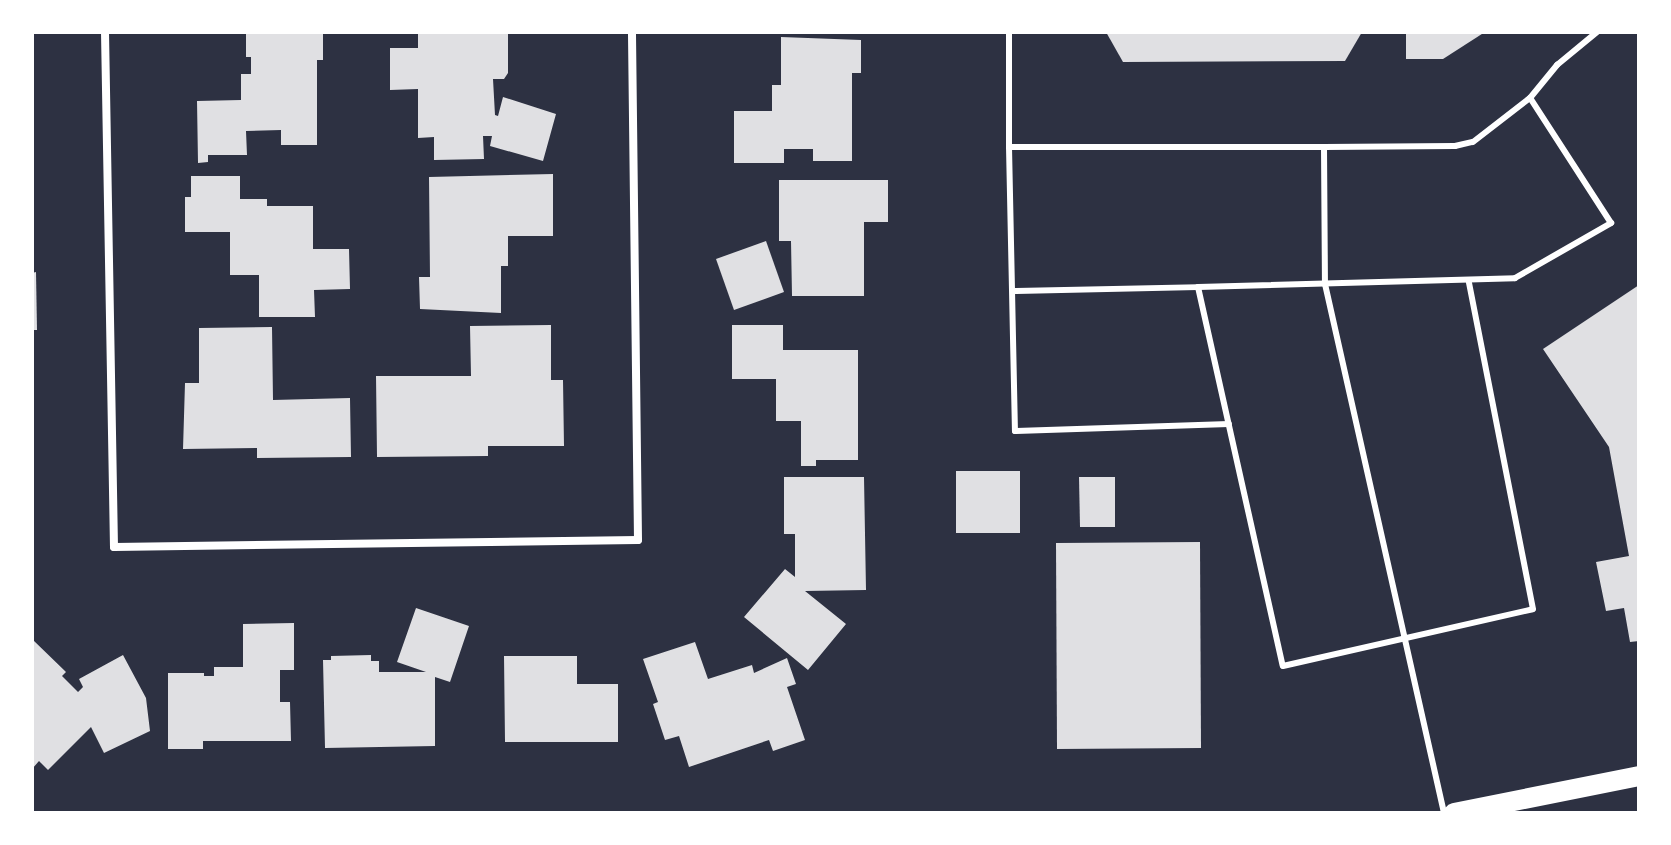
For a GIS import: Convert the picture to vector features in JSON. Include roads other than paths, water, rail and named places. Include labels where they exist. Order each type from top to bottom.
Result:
[{"type":"main road","points":[[1454,813],[1639,776]]},
{"type":"street","points":[[105,32],[114,547],[638,540],[632,32]]},
{"type":"lane","points":[[1009,32],[1015,431],[1229,424]]},
{"type":"lane","points":[[1009,147],[1455,146],[1489,132],[1530,98],[1557,65],[1597,32]]},
{"type":"lane","points":[[1013,291],[1469,282],[1515,278],[1611,223],[1530,98]]},
{"type":"lane","points":[[1324,147],[1325,284],[1444,813]]},
{"type":"lane","points":[[1198,287],[1283,666],[1405,641],[1533,609],[1469,282]]}]
